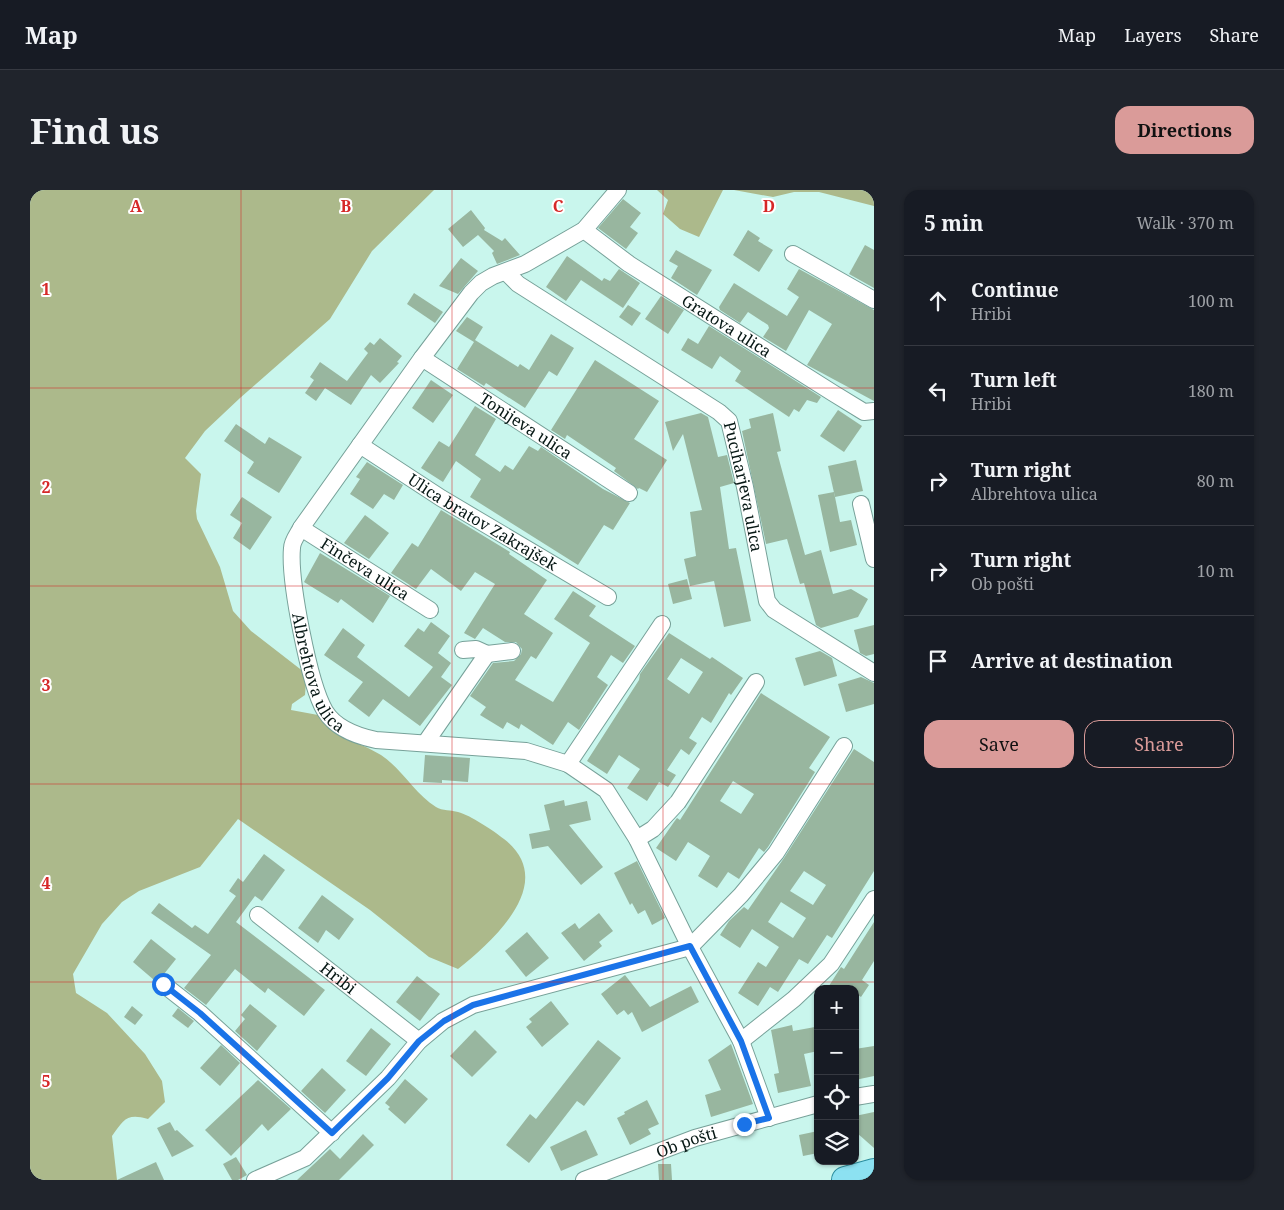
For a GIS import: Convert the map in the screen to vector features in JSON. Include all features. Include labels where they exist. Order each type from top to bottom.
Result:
[{"type":"main road","points":[[844,1180],[874,1172]]},
{"type":"street","name":"Albrehtova ulica","points":[[618,190],[584,230],[506,272],[493,276],[481,283],[422,358],[302,528],[292,546],[292,572],[313,685],[326,712],[338,726],[360,737],[526,751],[568,764],[606,790],[637,839],[690,946],[741,1041],[769,1118]]},
{"type":"street","name":"Gratova ulica","points":[[584,230],[629,264],[824,388],[864,412],[874,411]]},
{"type":"street","points":[[793,254],[874,300]]},
{"type":"street","name":"Puciharjeva ulica","points":[[506,272],[518,284],[719,412],[729,421],[745,487],[767,601],[774,610],[874,673]]},
{"type":"street","name":"Tonijeva ulica","points":[[422,358],[629,492]]},
{"type":"street","name":"Ulica bratov Zakrajšek","points":[[360,445],[441,498],[608,597]]},
{"type":"street","points":[[861,504],[874,559]]},
{"type":"street","name":"Finčeva ulica","points":[[302,528],[430,610]]},
{"type":"street","points":[[568,764],[662,624]]},
{"type":"street","points":[[463,650],[476,649],[487,654],[512,650]]},
{"type":"street","points":[[426,742],[487,654]]},
{"type":"street","points":[[637,839],[654,829],[678,802],[756,682]]},
{"type":"street","points":[[255,1180],[305,1158],[388,1078],[419,1041],[444,1021],[473,1005],[690,946],[741,895],[776,853],[844,746]]},
{"type":"street","points":[[741,1041],[794,999],[831,964],[874,899]]},
{"type":"street","name":"Hribi","points":[[258,914],[419,1041]]},
{"type":"street","points":[[163,984],[200,1013],[332,1133]]},
{"type":"street","points":[[859,1096],[874,1094]]},
{"type":"street","name":"Ob pošti","points":[[584,1180],[695,1138],[814,1105]]},
{"type":"green space","points":[[30,190],[434,190],[372,251],[330,319],[205,431],[185,458],[201,474],[196,511],[197,519],[220,567],[233,611],[251,631],[304,672],[306,683],[305,695],[292,704],[291,710],[318,715],[331,729],[373,750],[389,761],[428,802],[441,809],[463,814],[494,832],[504,839],[519,856],[525,873],[523,891],[515,909],[488,942],[458,969],[429,957],[370,910],[238,819],[200,867],[139,891],[122,902],[102,924],[73,974],[76,993],[107,1013],[145,1054],[162,1081],[165,1102],[148,1119],[135,1117],[126,1119],[112,1136],[117,1180],[30,1180]]},
{"type":"green space","points":[[657,190],[723,190],[699,237],[680,229],[663,214],[668,200]]},
{"type":"green space","points":[[734,190],[874,190],[874,206],[819,192],[794,192],[773,197]]},
{"type":"building","points":[[623,199],[641,213],[630,227],[638,233],[626,249],[598,228]]},
{"type":"building","points":[[471,210],[485,228],[484,230],[502,241],[505,238],[520,255],[497,264],[492,253],[494,251],[478,235],[463,247],[448,229]]},
{"type":"building","points":[[748,230],[760,238],[758,241],[773,250],[759,272],[733,255]]},
{"type":"building","points":[[865,245],[874,250],[874,288],[849,274]]},
{"type":"building","points":[[676,250],[712,270],[697,295],[671,278],[678,266],[669,261]]},
{"type":"building","points":[[567,256],[602,281],[604,278],[610,281],[619,269],[640,283],[623,308],[581,280],[566,301],[546,287]]},
{"type":"building","points":[[461,258],[478,271],[458,294],[439,286]]},
{"type":"building","points":[[799,269],[874,310],[874,401],[807,365],[832,324],[809,310],[786,351],[763,337],[769,328],[768,325],[748,312],[740,323],[720,310],[719,307],[734,283],[787,316],[799,297],[787,289]]},
{"type":"building","points":[[414,293],[443,312],[435,323],[407,304]]},
{"type":"building","points":[[661,296],[684,310],[668,334],[645,319]]},
{"type":"building","points":[[628,305],[641,313],[632,326],[619,317]]},
{"type":"building","points":[[467,317],[483,327],[475,340],[518,367],[520,364],[529,370],[551,334],[574,348],[557,376],[549,371],[525,408],[486,383],[484,386],[457,369],[474,342],[456,331]]},
{"type":"building","points":[[709,326],[821,397],[817,403],[807,400],[799,412],[794,409],[789,417],[735,381],[741,371],[720,356],[712,369],[681,350],[688,338],[698,344]]},
{"type":"building","points":[[380,338],[402,356],[397,362],[399,363],[380,383],[371,375],[351,405],[325,388],[316,401],[305,393],[314,380],[310,377],[320,362],[347,381],[368,353],[364,349],[370,342],[374,345]]},
{"type":"building","points":[[595,360],[659,401],[634,439],[667,460],[647,492],[638,489],[614,471],[616,468],[567,435],[565,439],[551,430]]},
{"type":"building","points":[[431,380],[453,395],[433,423],[412,408]]},
{"type":"building","points":[[475,406],[496,419],[475,455],[500,472],[505,465],[513,470],[529,446],[538,451],[541,447],[603,489],[630,503],[613,530],[604,525],[578,565],[470,497],[481,479],[456,461],[443,482],[421,468],[439,441],[449,447]]},
{"type":"building","points":[[838,410],[862,426],[844,452],[820,436]]},
{"type":"building","points":[[701,413],[708,417],[718,457],[727,455],[734,483],[720,487],[729,549],[736,548],[751,621],[724,627],[714,581],[690,586],[684,559],[696,556],[690,512],[702,510],[683,434],[673,451],[665,422]]},
{"type":"building","points":[[773,413],[781,451],[777,452],[805,555],[821,550],[833,594],[851,589],[868,599],[858,617],[821,628],[816,625],[804,583],[800,584],[787,539],[766,544],[742,431],[751,428],[749,419]]},
{"type":"building","points":[[236,424],[265,444],[269,437],[302,457],[279,493],[247,473],[254,462],[224,441]]},
{"type":"building","points":[[856,460],[863,491],[835,497],[828,466]]},
{"type":"building","points":[[367,462],[403,485],[394,500],[384,494],[373,509],[350,494],[360,479],[356,477]]},
{"type":"building","points":[[834,492],[840,522],[851,520],[857,545],[830,552],[818,495]]},
{"type":"building","points":[[242,497],[272,517],[250,550],[233,538],[242,523],[230,515]]},
{"type":"building","points":[[441,510],[510,552],[509,554],[547,580],[524,614],[553,633],[536,659],[531,656],[515,680],[553,702],[590,643],[554,619],[573,591],[596,606],[589,616],[635,646],[623,663],[611,655],[597,677],[608,685],[579,730],[568,722],[553,745],[521,724],[519,729],[507,722],[503,729],[480,715],[486,707],[470,696],[493,663],[514,661],[521,654],[522,649],[516,642],[505,642],[483,628],[475,639],[464,633],[495,584],[475,572],[461,591],[431,569],[416,589],[391,573],[412,543],[418,547]]},
{"type":"building","points":[[365,515],[389,533],[369,559],[344,543]]},
{"type":"building","points":[[320,553],[390,596],[373,623],[341,599],[338,603],[304,582]]},
{"type":"building","points":[[687,579],[692,599],[673,604],[668,584]]},
{"type":"building","points":[[431,622],[450,636],[438,653],[451,663],[441,677],[452,685],[420,726],[383,699],[369,717],[348,701],[363,682],[324,655],[343,628],[365,645],[357,657],[409,697],[433,667],[404,646],[418,628],[424,632]]},
{"type":"building","points":[[874,625],[874,654],[866,656],[860,653],[854,630]]},
{"type":"building","points":[[669,633],[710,659],[712,657],[743,678],[731,695],[729,693],[711,723],[702,717],[689,738],[697,743],[689,755],[681,749],[667,770],[676,775],[668,787],[659,782],[647,801],[627,788],[640,769],[619,755],[607,774],[587,761],[639,680],[640,674]],"holes":[[[681,658],[703,672],[689,694],[667,679]]]},
{"type":"building","points":[[820,651],[832,658],[837,676],[804,686],[795,658]]},
{"type":"building","points":[[861,677],[874,683],[874,704],[846,712],[838,684]]},
{"type":"building","points":[[761,693],[830,737],[809,768],[815,772],[768,847],[764,852],[759,848],[739,879],[728,872],[717,888],[698,876],[710,856],[688,842],[676,861],[656,848],[677,818],[680,820]],"holes":[[[733,781],[754,794],[741,814],[720,801]]]},
{"type":"building","points":[[854,749],[874,762],[874,871],[832,938],[827,935],[808,964],[799,959],[778,992],[770,987],[758,1006],[738,993],[758,962],[766,967],[779,947],[752,929],[740,948],[720,935],[729,921],[744,907],[748,910]],"holes":[[[804,871],[826,885],[813,905],[790,891]],[[781,902],[806,918],[793,938],[768,922]]]},
{"type":"building","points":[[425,755],[470,758],[468,782],[442,780],[442,783],[423,782]]},
{"type":"building","points":[[564,800],[565,806],[587,801],[591,820],[569,825],[603,867],[581,885],[548,846],[532,849],[529,834],[550,830],[544,805]]},
{"type":"building","points":[[264,854],[285,870],[262,901],[255,896],[236,922],[325,990],[304,1016],[268,988],[265,993],[235,969],[206,1005],[184,988],[211,955],[151,913],[159,903],[192,928],[195,925],[208,934],[236,896],[229,891],[238,878],[243,882]]},
{"type":"building","points":[[637,861],[665,918],[652,925],[645,910],[638,914],[632,903],[630,905],[614,873]]},
{"type":"building","points":[[322,895],[354,919],[339,940],[326,930],[318,943],[298,928]]},
{"type":"building","points":[[599,913],[613,931],[599,942],[602,946],[584,961],[561,933],[575,923],[579,929]]},
{"type":"building","points":[[874,922],[874,961],[862,980],[869,985],[861,997],[859,996],[859,985],[830,985],[841,967],[844,969]]},
{"type":"building","points":[[527,932],[549,958],[526,977],[505,951]]},
{"type":"building","points":[[151,939],[176,959],[164,974],[154,980],[133,962]]},
{"type":"building","points":[[625,975],[650,1007],[691,986],[699,1002],[642,1032],[632,1012],[628,1015],[624,1010],[617,1015],[601,994]]},
{"type":"building","points":[[417,976],[440,994],[420,1021],[396,1002]]},
{"type":"building","points":[[551,1001],[569,1024],[542,1047],[526,1027],[532,1022],[529,1019]]},
{"type":"building","points":[[250,1004],[277,1026],[257,1051],[235,1031],[245,1019],[241,1015]]},
{"type":"building","points":[[132,1006],[143,1015],[135,1025],[124,1017]]},
{"type":"building","points":[[178,1008],[194,1021],[188,1028],[172,1016]]},
{"type":"building","points":[[792,1025],[793,1031],[814,1027],[814,1052],[804,1054],[811,1086],[778,1093],[774,1074],[779,1073],[771,1030]]},
{"type":"building","points":[[371,1028],[391,1044],[366,1076],[346,1061]]},
{"type":"building","points":[[475,1030],[497,1052],[472,1077],[450,1056]]},
{"type":"building","points":[[598,1040],[621,1058],[584,1106],[577,1101],[529,1163],[506,1145],[530,1114],[536,1119]]},
{"type":"building","points":[[731,1044],[753,1104],[711,1117],[705,1095],[721,1090],[708,1060]]},
{"type":"building","points":[[221,1045],[240,1063],[220,1086],[200,1068]]},
{"type":"building","points":[[874,1046],[874,1076],[859,1079],[859,1048]]},
{"type":"building","points":[[322,1068],[346,1090],[325,1113],[301,1091]]},
{"type":"building","points":[[405,1079],[428,1099],[405,1124],[388,1109],[390,1107],[385,1103]]},
{"type":"building","points":[[258,1080],[291,1109],[268,1131],[262,1124],[231,1156],[205,1130]]},
{"type":"building","points":[[647,1100],[659,1124],[648,1129],[651,1134],[630,1145],[617,1118],[625,1114],[624,1112]]},
{"type":"building","points":[[874,1112],[874,1148],[859,1135],[859,1115]]},
{"type":"building","points":[[170,1122],[175,1131],[177,1130],[194,1146],[172,1157],[157,1128]]},
{"type":"building","points":[[586,1130],[598,1155],[561,1171],[550,1147]]},
{"type":"building","points":[[814,1132],[814,1154],[803,1156],[799,1135]]},
{"type":"building","points":[[363,1134],[374,1145],[339,1180],[297,1180],[330,1149],[340,1159]]},
{"type":"building","points":[[236,1157],[247,1175],[238,1180],[232,1180],[223,1164]]},
{"type":"building","points":[[156,1162],[164,1180],[117,1180]]},
{"type":"building","points":[[658,1164],[671,1164],[672,1180],[659,1180]]},
{"type":"route","points":[[163,984],[200,1013],[245,1056],[332,1133],[388,1078],[419,1041],[444,1021],[473,1005],[652,958],[690,946],[741,1041],[769,1118],[744,1124]]}]
